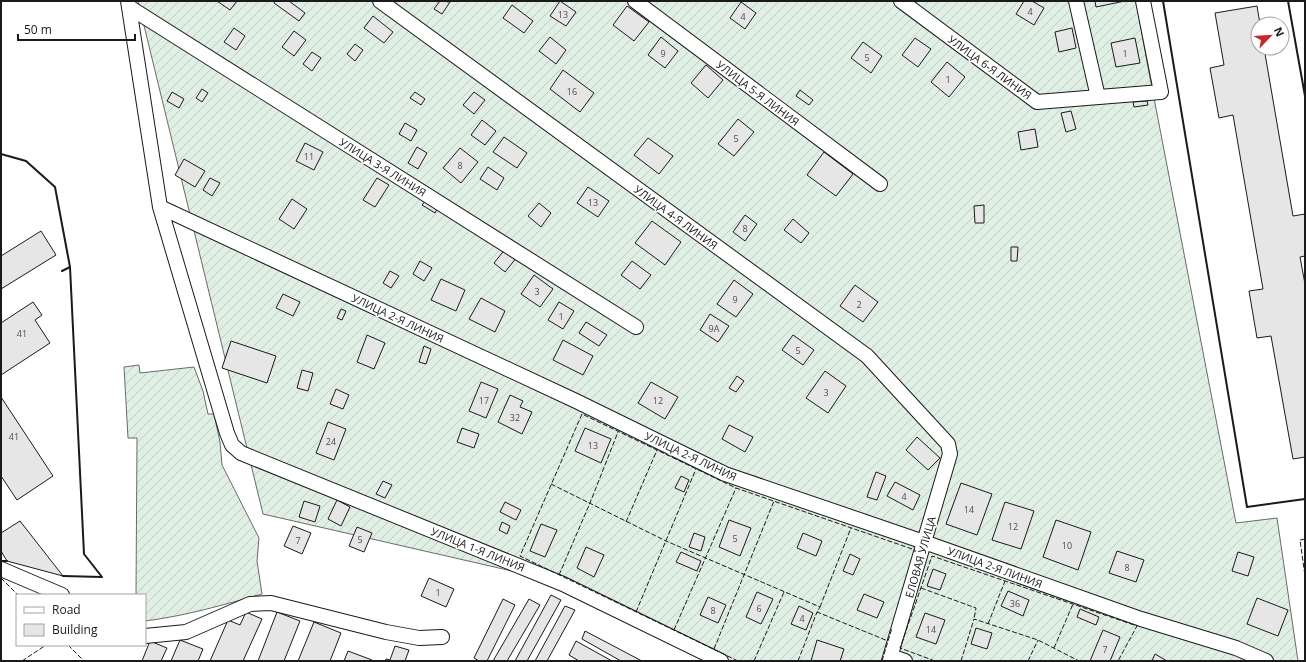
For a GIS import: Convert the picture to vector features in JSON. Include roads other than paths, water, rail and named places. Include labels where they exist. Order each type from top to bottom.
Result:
[{"type":"street","name":"УЛИЦА 4-Я ЛИНИЯ","points":[[380,1],[867,356],[948,444],[950,454]]},
{"type":"street","name":"УЛИЦА 5-Я ЛИНИЯ","points":[[635,1],[880,184]]},
{"type":"street","name":"УЛИЦА 6-Я ЛИНИЯ","points":[[901,1],[1037,102],[1161,92],[1143,1]]},
{"type":"street","points":[[1076,1],[1098,97]]},
{"type":"street","points":[[128,4],[160,207]]},
{"type":"street","name":"УЛИЦА 3-Я ЛИНИЯ","points":[[128,4],[636,327]]},
{"type":"street","name":"УЛИЦА 1-Я ЛИНИЯ","points":[[160,207],[227,433],[232,445],[241,453],[563,584],[721,661]]},
{"type":"street","name":"УЛИЦА 2-Я ЛИНИЯ","points":[[160,207],[576,401],[725,474],[1142,619],[1236,648],[1266,661]]},
{"type":"street","name":"ЕЛОВАЯ УЛИЦА","points":[[890,659],[950,454]]},
{"type":"street","points":[[1,570],[15,574],[60,594]]},
{"type":"street","points":[[146,636],[186,632],[250,604],[271,603],[386,632],[419,638],[442,638]]},
{"type":"street","points":[[890,659],[905,661]]}]
